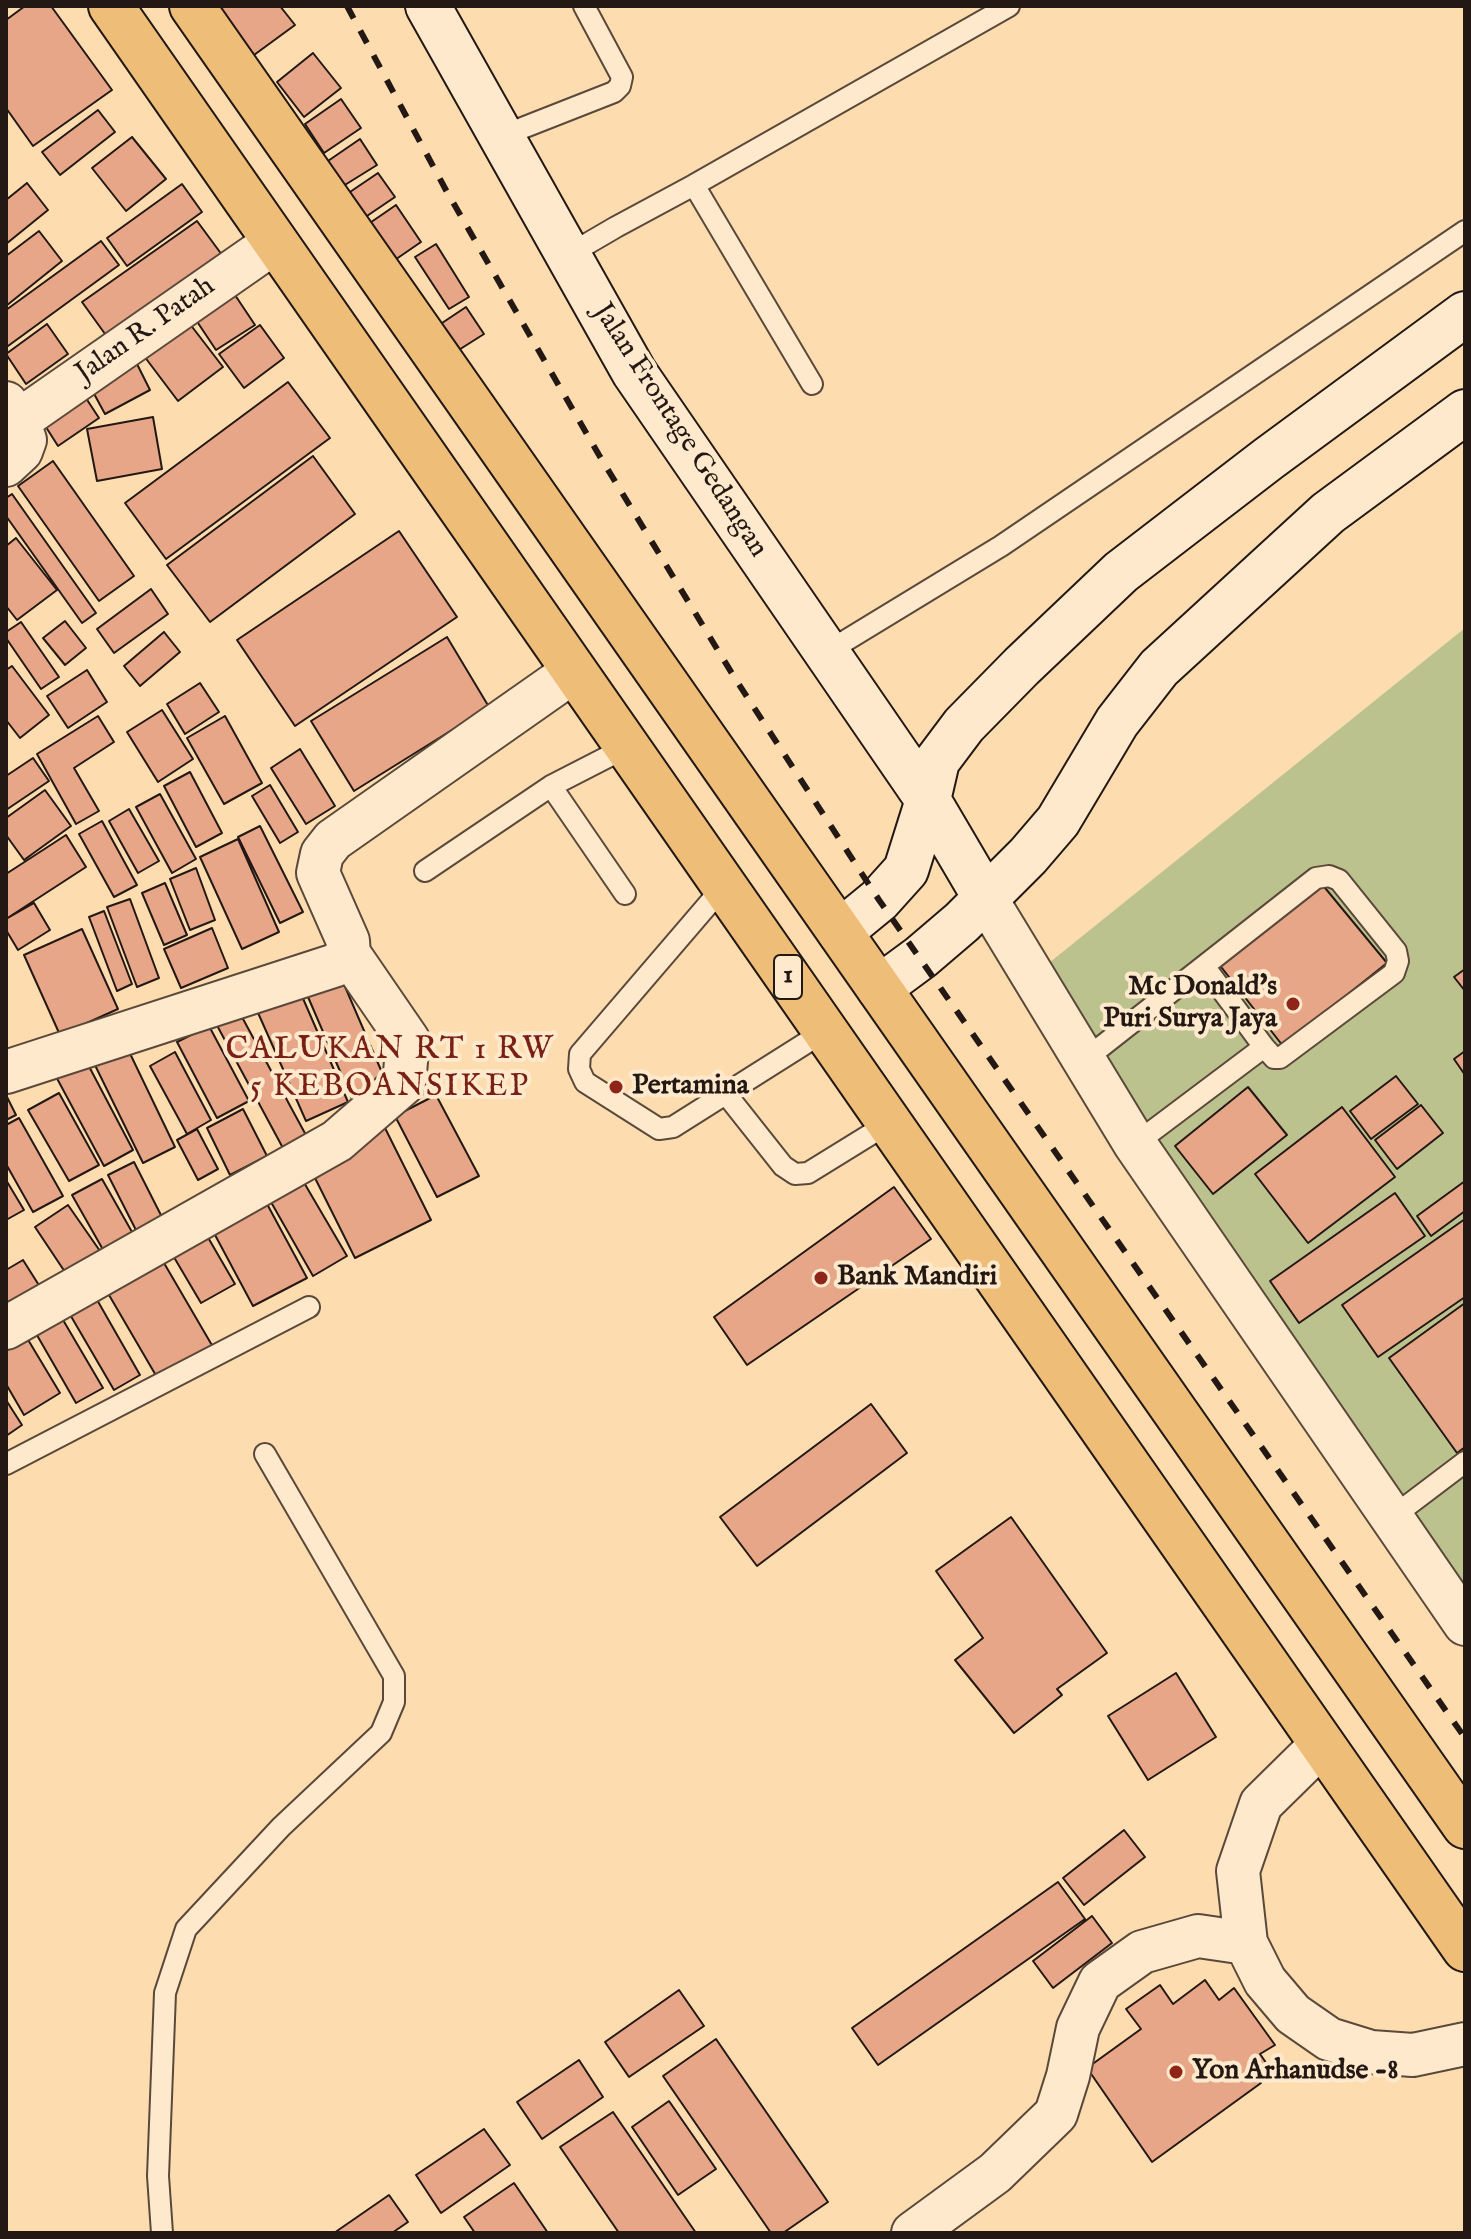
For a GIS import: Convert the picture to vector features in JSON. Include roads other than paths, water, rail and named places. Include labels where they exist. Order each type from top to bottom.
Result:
[{"type":"highway","name":"1","points":[[111,6],[1465,1949]]},
{"type":"highway","points":[[192,6],[1465,1826]]},
{"type":"highway","points":[[787,976],[840,932]]},
{"type":"highway","points":[[825,1031],[879,988]]},
{"type":"street","name":"Jalan Frontage Gedangan","points":[[428,6],[634,372],[928,800],[985,897]]},
{"type":"street","name":"Jalan R. Patah","points":[[12,412],[275,242]]},
{"type":"street","points":[[840,932],[879,900],[906,870],[937,761],[964,725],[1022,666],[1121,572],[1465,314]]},
{"type":"street","points":[[6,465],[21,451],[25,440],[12,412]]},
{"type":"street","points":[[879,988],[962,922],[1028,856],[1058,821],[1117,722],[1159,668],[1328,513],[1465,412]]},
{"type":"street","points":[[6,1328],[337,1141],[404,1083],[408,1040],[349,954],[348,941],[318,873],[322,854],[333,840],[574,671]]},
{"type":"street","points":[[985,897],[1135,1144],[1465,1624]]},
{"type":"street","points":[[6,1072],[336,965],[349,954]]},
{"type":"street","points":[[1322,1744],[1261,1804],[1238,1871],[1246,1943],[1265,1981],[1293,2014],[1329,2039],[1371,2052],[1413,2055],[1465,2044]]},
{"type":"street","points":[[913,2233],[995,2173],[1056,2114],[1078,2028],[1100,1982],[1142,1952],[1198,1936],[1246,1943]]},
{"type":"lane","points":[[502,136],[614,92],[620,86],[622,77],[584,6]]},
{"type":"lane","points":[[568,255],[1009,6]]},
{"type":"lane","points":[[694,185],[812,384]]},
{"type":"lane","points":[[827,652],[1001,546],[1465,231]]},
{"type":"lane","points":[[425,871],[551,786],[627,747]]},
{"type":"lane","points":[[551,786],[625,894]]},
{"type":"lane","points":[[1083,1061],[1316,878],[1329,876],[1339,880],[1396,951],[1398,961],[1394,973],[1280,1058],[1274,1058],[1264,1047],[1204,966]]},
{"type":"lane","points":[[724,886],[580,1054],[579,1069],[585,1082],[659,1129],[673,1127],[825,1031]]},
{"type":"lane","points":[[1135,1144],[1264,1047]]},
{"type":"lane","points":[[726,1094],[783,1166],[795,1174],[808,1173],[889,1123]]},
{"type":"lane","points":[[6,1464],[309,1307]]},
{"type":"lane","points":[[162,2233],[158,2176],[165,1993],[186,1929],[281,1827],[381,1733],[394,1702],[394,1676],[265,1454]]},
{"type":"lane","points":[[1391,1518],[1465,1462]]},
{"type":"railway","points":[[347,6],[447,192],[599,455],[736,680],[879,900],[1465,1738]]},
{"type":"place","name":"Mc Donald's Puri Surya Jaya","points":[[1293,1004]]},
{"type":"place","name":"Pertamina","points":[[616,1087]]},
{"type":"place","name":"Bank Mandiri","points":[[821,1278]]},
{"type":"place","name":"Yon Arhanudse -8","points":[[1176,2072]]},
{"type":"district","name":"CALUKAN RT 1 RW 5 KEBOANSIKEP","points":[[390,1070]]}]
